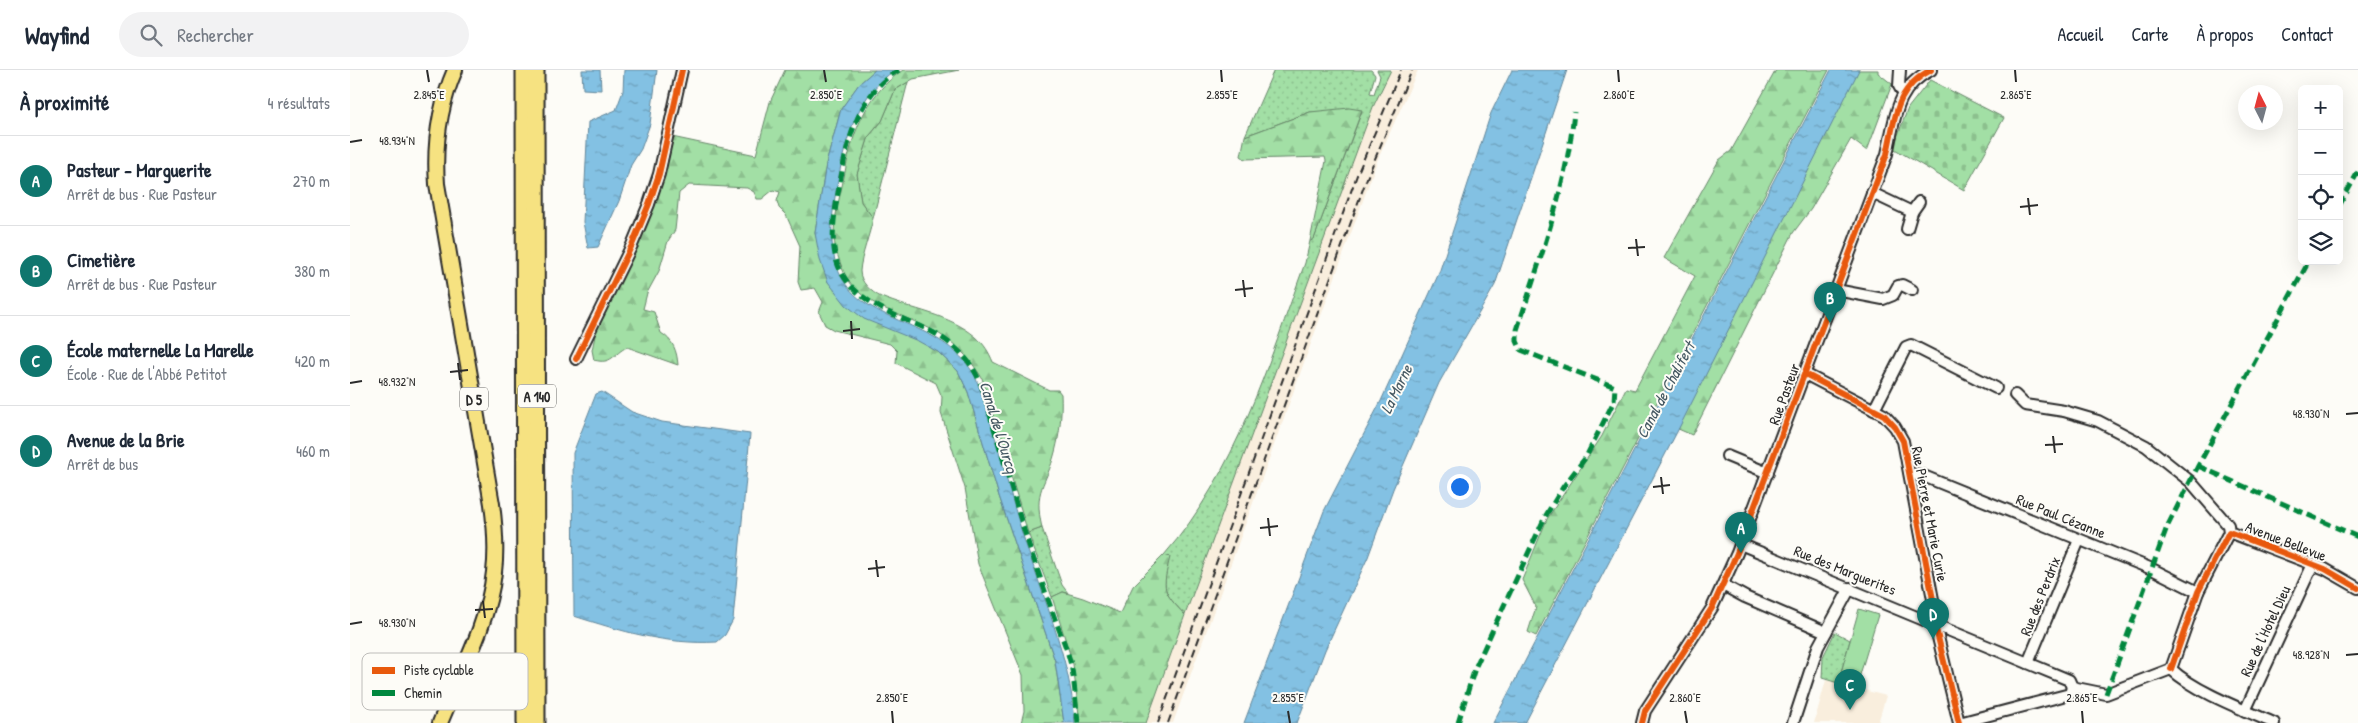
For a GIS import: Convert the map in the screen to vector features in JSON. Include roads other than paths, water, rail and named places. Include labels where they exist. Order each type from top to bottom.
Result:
[{"type":"highway","name":"A 140","points":[[524,70],[525,653]]},
{"type":"highway","name":"A 140","points":[[536,70],[537,723]]},
{"type":"highway","name":"A 140","points":[[525,710],[525,723]]},
{"type":"main road","name":"D 5","points":[[455,70],[447,89],[438,131],[437,184],[492,504],[495,555],[494,574],[487,607],[468,653]]},
{"type":"main road","name":"D 5","points":[[440,723],[445,710]]},
{"type":"street","points":[[576,358],[632,245],[649,204],[661,166],[682,70]]},
{"type":"street","points":[[1900,70],[1899,86],[1903,93]]},
{"type":"street","name":"Rue Pasteur","points":[[1642,723],[1645,711],[1712,608],[1740,544],[1806,374],[1887,154],[1898,104],[1903,93],[1918,77],[1931,70]]},
{"type":"street","points":[[1872,193],[1912,212]]},
{"type":"street","points":[[1907,229],[1912,212],[1919,202]]},
{"type":"street","points":[[1836,290],[1883,299],[1893,294],[1898,286],[1902,285],[1912,290]]},
{"type":"street","points":[[1874,410],[1906,347],[1911,345],[1996,388]]},
{"type":"street","name":"Rue Pierre et Marie Curie","points":[[1806,374],[1884,415],[1895,427],[1903,441],[1936,624],[1959,723]]},
{"type":"street","points":[[2015,395],[2025,405],[2064,411],[2098,421],[2146,446],[2191,482],[2228,525],[2230,532]]},
{"type":"street","points":[[1727,456],[1768,473]]},
{"type":"street","name":"Rue Paul Cézanne","points":[[1910,474],[1921,475],[2152,569],[2198,592]]},
{"type":"street","name":"Avenue Bellevue","points":[[2171,669],[2198,592],[2230,532],[2313,564],[2358,588]]},
{"type":"street","name":"Rue des Perdrix","points":[[2028,663],[2079,540]]},
{"type":"street","name":"Rue des Marguerites","points":[[1740,544],[2069,680],[2072,686]]},
{"type":"street","name":"Rue de l'Hotel Dieu","points":[[2245,711],[2313,564]]},
{"type":"street","points":[[1722,585],[1826,632]]},
{"type":"street","points":[[1793,723],[1812,661],[1850,588]]},
{"type":"street","points":[[1959,723],[2070,694],[2072,686],[2106,694],[2171,669],[2178,675],[2245,711],[2274,723]]},
{"type":"water","points":[[582,70],[600,70],[601,90],[583,89]]},
{"type":"water","points":[[624,70],[657,70],[650,124],[641,149],[631,165],[619,201],[598,247],[588,248],[583,222],[588,122],[616,110],[623,91]]},
{"type":"water","points":[[875,70],[895,70],[873,90],[864,102],[857,114],[847,141],[840,170],[832,225],[835,261],[841,277],[852,292],[873,308],[943,342],[964,360],[975,376],[988,413],[1021,529],[1061,649],[1072,698],[1075,723],[1064,723],[1055,661],[999,496],[968,392],[958,371],[938,352],[918,341],[864,319],[846,305],[828,282],[820,260],[815,233],[826,164],[841,109],[859,84]]},
{"type":"water","name":"La Marne","points":[[1512,70],[1567,70],[1495,285],[1439,383],[1393,489],[1368,557],[1325,650],[1297,723],[1244,723],[1324,511],[1381,401],[1439,273],[1491,113]]},
{"type":"water","points":[[1831,70],[1859,70],[1678,430],[1525,723],[1493,723]]},
{"type":"water","points":[[602,392],[632,412],[662,422],[750,434],[733,620],[725,635],[717,642],[680,641],[644,636],[574,616],[573,453],[596,394]]},
{"type":"railway","points":[[1158,723],[1357,175],[1401,70]]},
{"type":"railway","points":[[1168,723],[1367,178],[1412,70]]},
{"type":"place","name":"Cimetière","points":[[1830,323]]},
{"type":"place","name":"Pasteur - Marguerite","points":[[1741,553]]},
{"type":"place","name":"Avenue de la Brie","points":[[1933,639]]},
{"type":"place","name":"École maternelle La Marelle","points":[[1850,710]]},
{"type":"water label","name":"Canal de Chalifert","points":[[1665,390]]},
{"type":"water label","name":"Canal de l'Ourcq","points":[[999,427]]}]
